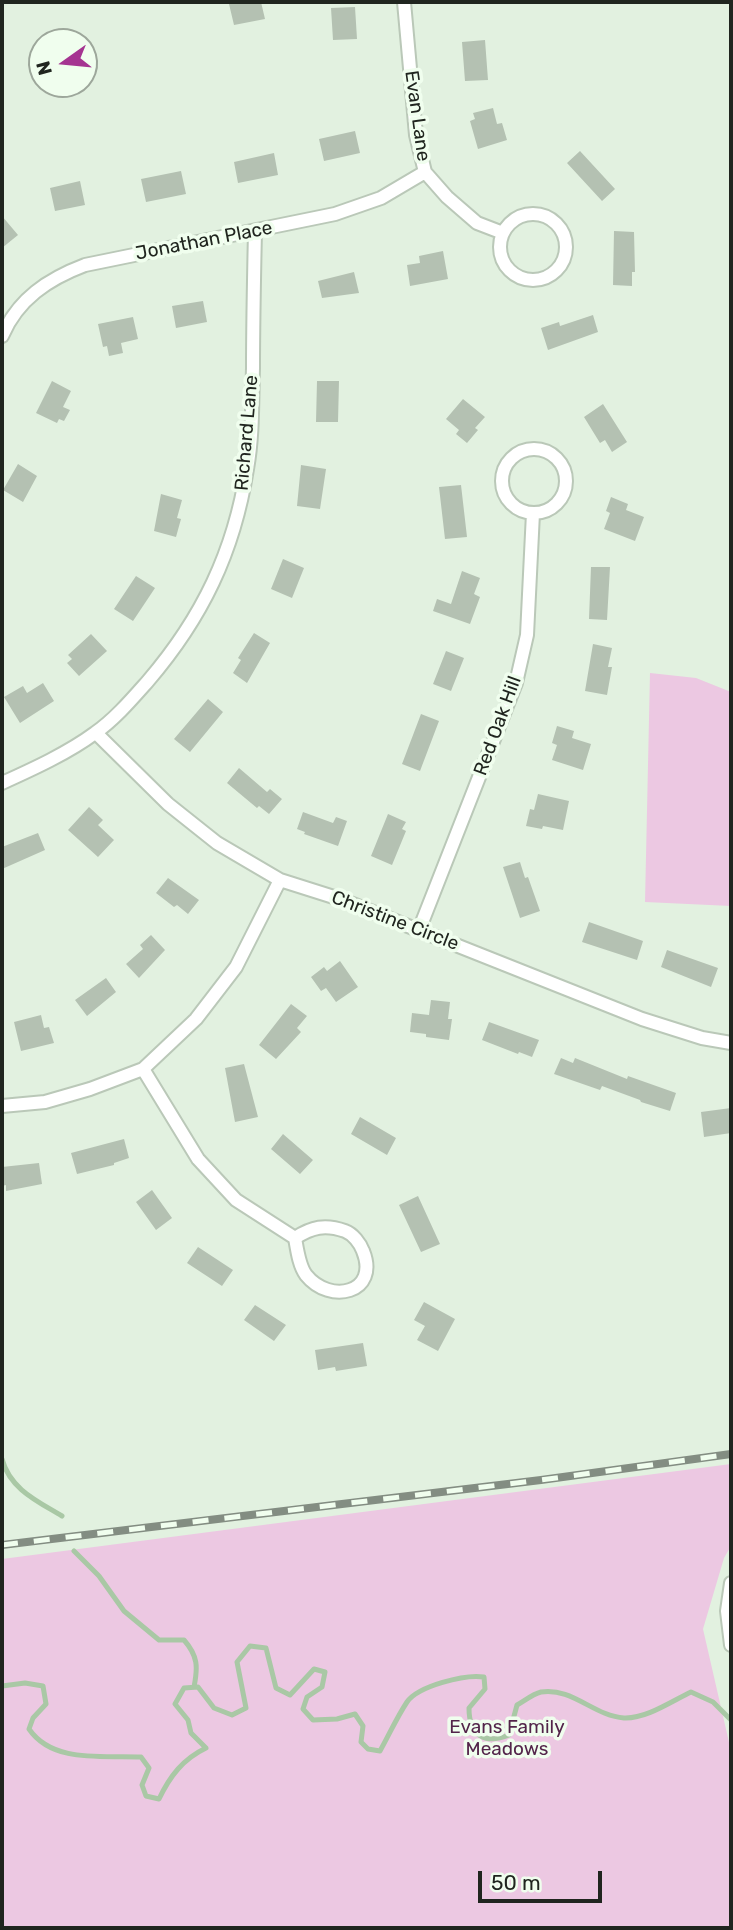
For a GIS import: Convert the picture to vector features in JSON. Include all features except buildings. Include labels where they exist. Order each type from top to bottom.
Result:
[{"type":"street","name":"Evan Lane","points":[[404,2],[416,135],[425,172],[447,197],[477,223],[503,233]]},
{"type":"street","name":"Jonathan Place","points":[[2,336],[16,312],[36,289],[61,274],[85,265],[346,210],[381,198],[425,172]]},
{"type":"street","points":[[527,214],[548,217],[563,232],[566,242],[562,262],[556,271],[546,277],[524,279],[506,266],[501,256],[503,233],[509,224],[527,214]]},
{"type":"street","name":"Richard Lane","points":[[2,783],[96,733],[132,699],[173,652],[193,623],[223,565],[248,467],[252,416],[255,231]]},
{"type":"street","points":[[538,449],[557,459],[565,472],[566,484],[556,504],[533,513],[519,509],[511,502],[505,494],[503,480],[505,468],[511,459],[526,450],[538,449]]},
{"type":"street","name":"Red Oak Hill","points":[[419,930],[516,683],[527,635],[533,513]]},
{"type":"street","name":"Christine Circle","points":[[96,733],[168,804],[197,828],[280,880],[340,899],[642,1019],[702,1038],[731,1042]]},
{"type":"street","points":[[2,1106],[45,1102],[144,1069],[195,1019],[236,967],[280,880]]},
{"type":"street","points":[[144,1069],[198,1159],[236,1200],[295,1238],[305,1274],[325,1291],[342,1293],[359,1285],[366,1276],[367,1261],[362,1246],[349,1233],[329,1226],[311,1228],[295,1238]]},
{"type":"street","points":[[731,1584],[727,1611],[731,1645]]},
{"type":"green space","points":[[650,673],[696,678],[731,692],[731,906],[645,902]]},
{"type":"green space","name":"Evans Family Meadows","points":[[731,1464],[731,1546],[724,1558],[703,1629],[731,1751],[731,1928],[2,1928],[2,1559]]},
{"type":"waterway","points":[[2,1459],[18,1486],[62,1516]]},
{"type":"waterway","points":[[74,1551],[99,1576],[124,1611],[159,1640],[184,1640],[196,1662],[194,1687]]},
{"type":"waterway","points":[[2,1686],[25,1683],[43,1686],[46,1704],[33,1718],[29,1729],[39,1740],[65,1753],[141,1757],[149,1768],[142,1785],[146,1796],[159,1799],[178,1769],[190,1757],[206,1748],[191,1733],[188,1720],[175,1704],[184,1688],[198,1687],[214,1708],[232,1715],[246,1708],[237,1662],[250,1646],[266,1648],[276,1688],[290,1695],[314,1669],[325,1672],[322,1687],[307,1697],[303,1709],[313,1720],[337,1719],[355,1714],[363,1726],[361,1742],[368,1749],[380,1751],[403,1708],[413,1696],[442,1682],[466,1677],[484,1677],[485,1689],[469,1708],[475,1731],[485,1738],[509,1735],[517,1705],[541,1692],[563,1694],[613,1716],[624,1718],[650,1713],[691,1692],[713,1702],[731,1720]]},
{"type":"railway","points":[[2,1545],[541,1480],[731,1454]]}]
